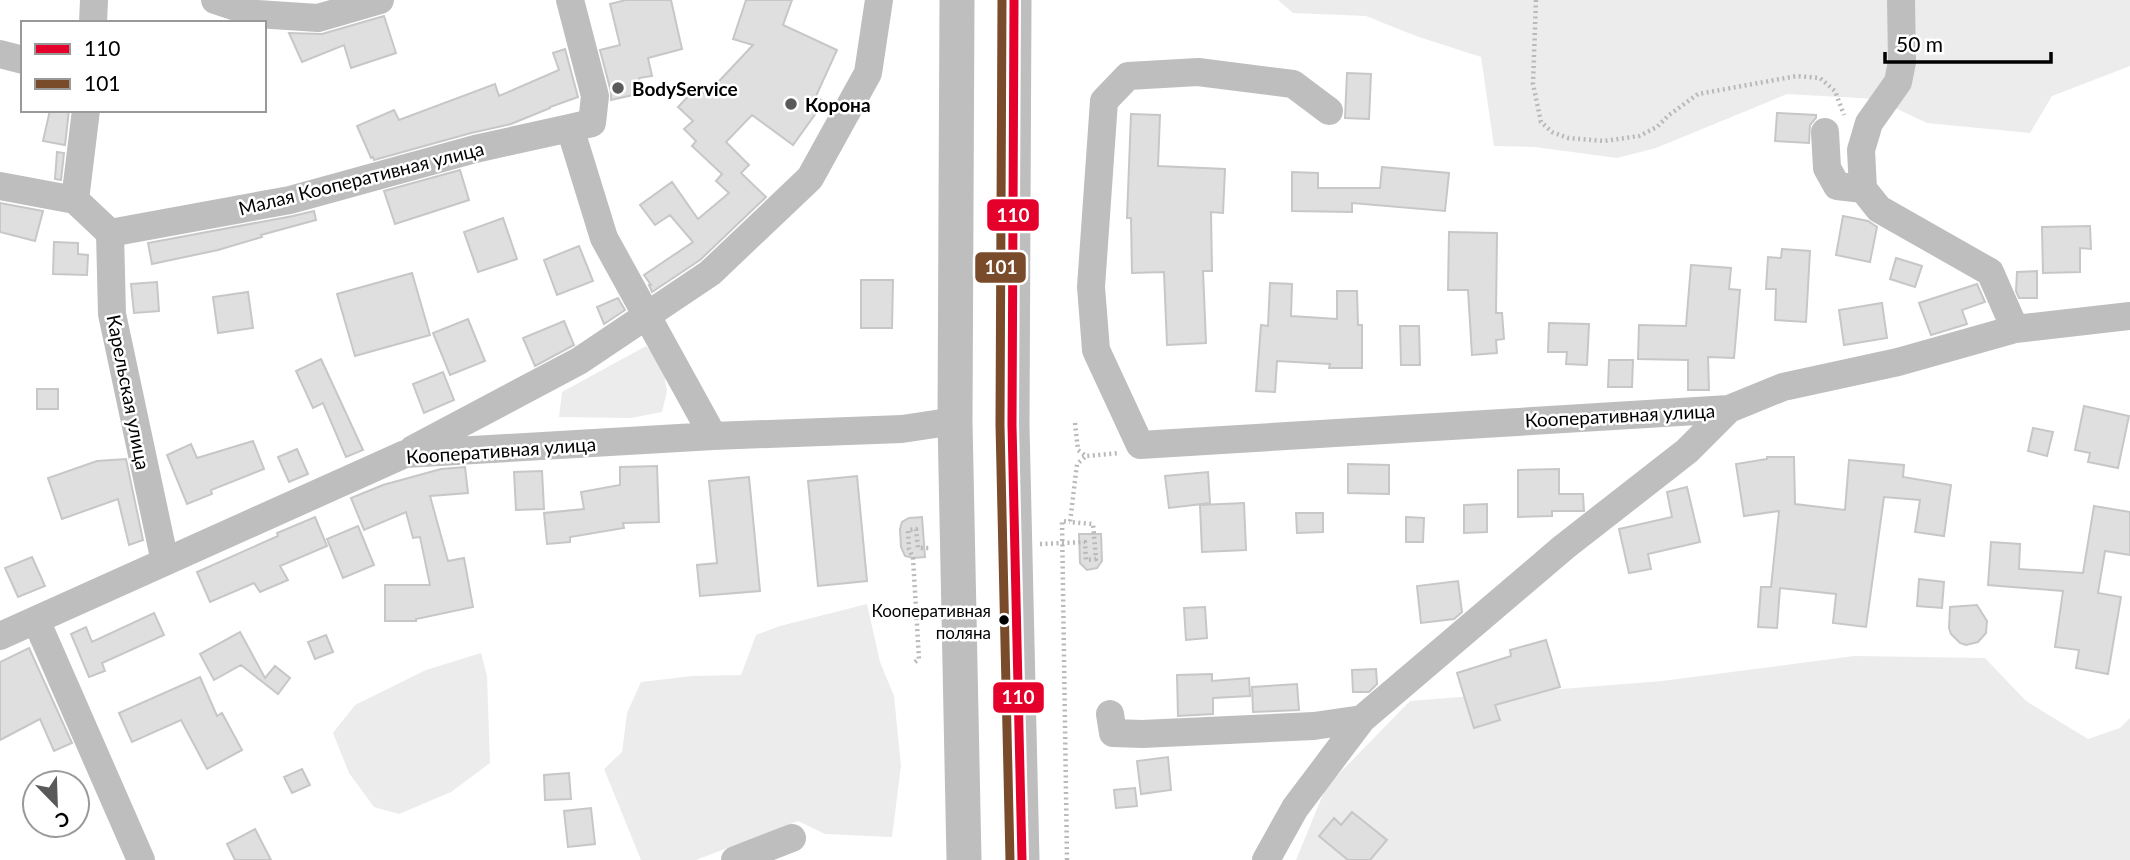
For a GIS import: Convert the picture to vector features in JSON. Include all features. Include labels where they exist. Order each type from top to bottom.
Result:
[{"type":"main road","points":[[957,0],[955,421],[964,860]]},
{"type":"main road","points":[[1014,0],[1012,425],[1022,860]]},
{"type":"street","points":[[93,21],[94,0]]},
{"type":"street","points":[[215,0],[257,15],[318,18],[380,0]]},
{"type":"street","points":[[570,0],[595,96],[592,123],[570,128],[602,232],[713,436]]},
{"type":"street","points":[[405,454],[579,361],[710,273],[810,178],[868,73],[879,0]]},
{"type":"street","points":[[1901,0],[1902,62],[1898,82],[1869,123],[1861,150],[1863,189],[1880,209],[1990,272],[2015,329]]},
{"type":"street","points":[[0,54],[21,59]]},
{"type":"street","points":[[1130,449],[1097,350],[1091,287],[1104,101],[1128,76],[1198,72],[1293,84],[1329,111]]},
{"type":"street","points":[[75,200],[86,112]]},
{"type":"street","name":"Малая Кооперативная улица","points":[[110,233],[290,200],[475,149],[570,128]]},
{"type":"street","points":[[1835,128],[1827,168],[1837,186],[1863,189]]},
{"type":"street","points":[[0,186],[75,200],[110,233]]},
{"type":"street","name":"Карельская улица","points":[[110,233],[112,314],[164,562]]},
{"type":"street","name":"Кооперативная улица","points":[[1130,449],[1729,410],[1783,387],[1898,362],[2015,329],[2130,316]]},
{"type":"street","points":[[1266,860],[1294,808],[1362,719],[1564,547],[1688,451],[1729,410]]},
{"type":"street","name":"Кооперативная улица","points":[[0,636],[405,454],[713,436],[902,429],[955,421]]},
{"type":"street","points":[[36,620],[141,860]]},
{"type":"street","points":[[1110,714],[1113,733],[1142,734],[1314,726],[1362,719]]},
{"type":"street","points":[[735,860],[792,838]]},
{"type":"path","points":[[1536,0],[1533,84],[1541,122],[1552,132],[1568,138],[1604,141],[1639,136],[1657,127],[1698,94],[1797,76],[1820,78],[1835,91],[1843,113],[1835,128]]},
{"type":"path","points":[[1075,423],[1077,450],[1086,456]]},
{"type":"path","points":[[1070,522],[1077,464],[1086,456],[1130,449]]},
{"type":"path","points":[[1067,860],[1062,521],[1093,524],[1096,559],[1086,560],[1085,542]]},
{"type":"path","points":[[915,662],[919,659],[913,558],[909,549],[908,530],[916,529],[918,548]]},
{"type":"shaded area","points":[[1278,0],[2130,0],[2130,66],[2052,96],[2030,133],[1927,123],[1876,99],[1787,94],[1656,148],[1617,158],[1535,147],[1494,146],[1481,57],[1366,16],[1293,13]]},
{"type":"shaded area","points":[[646,346],[662,363],[667,391],[662,412],[631,418],[559,417],[562,392]]},
{"type":"shaded area","points":[[867,604],[880,662],[894,696],[901,766],[892,837],[825,834],[798,821],[696,860],[641,860],[604,769],[622,752],[627,713],[641,682],[692,676],[741,675],[756,635],[780,626]]},
{"type":"shaded area","points":[[481,653],[487,676],[490,763],[451,792],[399,814],[374,807],[349,773],[333,733],[355,705],[426,670]]},
{"type":"shaded area","points":[[1854,656],[1985,658],[2026,701],[2088,739],[2120,728],[2130,718],[2130,860],[1296,860],[1326,787],[1410,701],[1662,681]]},
{"type":"building","points":[[626,0],[671,0],[682,49],[648,58],[652,76],[639,78],[642,93],[611,100],[600,50],[620,45],[610,4]]},
{"type":"building","points":[[746,0],[792,0],[783,25],[837,50],[816,96],[824,102],[793,145],[752,115],[726,142],[749,165],[741,173],[766,197],[700,260],[652,292],[644,275],[693,242],[670,215],[655,225],[640,205],[672,182],[698,219],[729,193],[716,181],[722,174],[692,146],[696,141],[684,129],[693,121],[678,107],[697,87],[706,95],[753,45],[733,39]]},
{"type":"building","points":[[384,16],[396,53],[351,68],[344,45],[302,62],[289,33],[322,34]]},
{"type":"building","points":[[565,49],[578,97],[511,124],[374,160],[371,158],[357,126],[394,110],[399,120],[495,84],[499,96],[559,70],[553,53]]},
{"type":"building","points":[[1347,73],[1371,74],[1369,119],[1345,118]]},
{"type":"building","points":[[50,112],[69,112],[65,145],[43,141]]},
{"type":"building","points":[[1777,113],[1816,115],[1810,125],[1809,143],[1775,141]]},
{"type":"building","points":[[1131,114],[1160,115],[1158,166],[1225,169],[1223,213],[1211,212],[1212,271],[1203,271],[1206,343],[1167,345],[1164,272],[1132,273],[1131,218],[1127,218]]},
{"type":"building","points":[[57,152],[64,153],[61,180],[55,179]]},
{"type":"building","points":[[1382,167],[1449,173],[1445,211],[1352,203],[1352,212],[1292,211],[1292,172],[1318,173],[1318,188],[1380,188]]},
{"type":"building","points":[[460,170],[469,200],[395,224],[384,191]]},
{"type":"building","points":[[0,203],[43,211],[35,241],[0,232]]},
{"type":"building","points":[[314,211],[316,220],[218,250],[152,264],[148,243]]},
{"type":"building","points":[[1843,216],[1868,221],[1877,227],[1870,262],[1836,255]]},
{"type":"building","points":[[503,218],[517,259],[478,272],[464,232]]},
{"type":"building","points":[[2090,226],[2091,249],[2080,248],[2080,272],[2043,273],[2042,227]]},
{"type":"building","points":[[1449,232],[1497,233],[1496,313],[1502,313],[1504,339],[1496,340],[1497,353],[1472,355],[1468,290],[1448,290]]},
{"type":"building","points":[[54,242],[78,243],[78,254],[88,255],[87,275],[53,274]]},
{"type":"building","points":[[579,246],[593,281],[557,295],[544,260]]},
{"type":"building","points":[[1782,249],[1810,251],[1806,322],[1775,320],[1776,289],[1766,289],[1768,257],[1781,258]]},
{"type":"building","points":[[1896,258],[1922,266],[1915,287],[1890,279]]},
{"type":"building","points":[[1691,265],[1731,268],[1729,289],[1740,290],[1734,358],[1708,357],[1709,390],[1688,390],[1688,360],[1638,359],[1639,325],[1686,326]]},
{"type":"building","points":[[2037,271],[2037,298],[2019,298],[2016,291],[2017,272]]},
{"type":"building","points":[[412,273],[430,335],[355,356],[337,294]]},
{"type":"building","points":[[861,280],[893,280],[892,328],[861,328]]},
{"type":"building","points":[[157,282],[159,311],[134,313],[131,284]]},
{"type":"building","points":[[1270,283],[1292,284],[1291,316],[1337,319],[1337,291],[1357,291],[1358,325],[1362,325],[1362,368],[1329,368],[1330,364],[1277,361],[1275,392],[1256,391],[1261,325],[1268,326]]},
{"type":"building","points":[[1977,284],[1985,302],[1962,310],[1967,324],[1931,335],[1919,303]]},
{"type":"building","points":[[248,292],[253,328],[218,333],[213,297]]},
{"type":"building","points":[[618,298],[625,310],[604,324],[597,307]]},
{"type":"building","points":[[1882,303],[1887,338],[1844,345],[1839,310]]},
{"type":"building","points":[[468,319],[485,361],[450,375],[433,333]]},
{"type":"building","points":[[564,321],[574,345],[535,366],[523,338]]},
{"type":"building","points":[[1549,323],[1589,324],[1587,365],[1566,364],[1567,352],[1548,352]]},
{"type":"building","points":[[1400,326],[1419,326],[1420,365],[1401,365]]},
{"type":"building","points":[[321,359],[363,450],[346,457],[323,403],[313,408],[296,371]]},
{"type":"building","points":[[1609,360],[1633,360],[1632,387],[1608,387]]},
{"type":"building","points":[[443,372],[454,400],[424,413],[413,384]]},
{"type":"building","points":[[37,389],[58,389],[58,409],[37,409]]},
{"type":"building","points":[[2084,406],[2129,416],[2118,468],[2088,462],[2090,453],[2075,450]]},
{"type":"building","points":[[2033,428],[2053,432],[2047,456],[2028,451]]},
{"type":"building","points":[[253,441],[264,469],[211,490],[212,494],[187,504],[167,455],[191,444],[197,458]]},
{"type":"building","points":[[297,449],[308,474],[289,482],[278,457]]},
{"type":"building","points":[[1767,457],[1794,457],[1795,504],[1845,510],[1849,460],[1904,465],[1903,477],[1951,485],[1944,536],[1915,532],[1920,500],[1884,497],[1866,627],[1833,623],[1836,594],[1780,588],[1777,628],[1758,627],[1761,587],[1771,587],[1779,511],[1744,516],[1736,464]]},
{"type":"building","points":[[126,459],[143,540],[129,545],[118,499],[62,519],[48,478],[97,461]]},
{"type":"building","points":[[1348,464],[1389,465],[1389,494],[1348,493]]},
{"type":"building","points":[[657,466],[659,522],[623,523],[624,528],[570,537],[570,542],[547,544],[544,513],[584,509],[581,492],[620,485],[620,467]]},
{"type":"building","points":[[465,467],[468,493],[430,496],[448,561],[464,558],[473,607],[416,621],[385,621],[385,585],[430,585],[420,537],[413,538],[406,512],[364,530],[351,498],[383,485],[441,469]]},
{"type":"building","points":[[1559,469],[1559,494],[1583,494],[1584,511],[1552,511],[1552,516],[1518,517],[1518,470]]},
{"type":"building","points":[[542,471],[544,509],[516,510],[514,472]]},
{"type":"building","points":[[1208,472],[1210,503],[1169,508],[1165,476]]},
{"type":"building","points":[[857,476],[867,581],[818,586],[808,481]]},
{"type":"building","points":[[749,477],[760,591],[700,596],[697,565],[717,563],[709,481]]},
{"type":"building","points":[[1687,487],[1700,542],[1648,554],[1651,569],[1629,573],[1619,529],[1672,517],[1667,492]]},
{"type":"building","points":[[1244,503],[1246,550],[1202,552],[1200,505]]},
{"type":"building","points":[[1487,504],[1487,532],[1464,533],[1464,505]]},
{"type":"building","points":[[2094,506],[2130,512],[2130,555],[2105,551],[2098,593],[2121,597],[2108,674],[2076,668],[2079,650],[2055,647],[2063,591],[1988,585],[1991,542],[2020,544],[2019,569],[2083,573]]},
{"type":"building","points":[[1296,513],[1323,513],[1323,532],[1297,533]]},
{"type":"building","points":[[315,517],[327,546],[280,566],[288,580],[260,592],[254,583],[210,602],[197,572]]},
{"type":"building","points":[[922,517],[925,557],[905,556],[901,547],[902,522],[909,518]]},
{"type":"building","points":[[1406,517],[1424,518],[1423,542],[1406,542]]},
{"type":"building","points":[[358,526],[374,565],[343,578],[327,539]]},
{"type":"building","points":[[1079,534],[1101,534],[1102,561],[1097,568],[1087,570],[1080,563]]},
{"type":"building","points":[[32,557],[45,586],[18,597],[5,568]]},
{"type":"building","points":[[1919,579],[1944,582],[1942,608],[1917,606]]},
{"type":"building","points":[[1458,581],[1462,612],[1454,619],[1421,623],[1417,586]]},
{"type":"building","points":[[1977,605],[1987,621],[1986,633],[1978,642],[1966,645],[1960,643],[1949,628],[1950,607]]},
{"type":"building","points":[[1205,607],[1207,638],[1186,640],[1184,608]]},
{"type":"building","points":[[154,613],[164,635],[102,663],[105,671],[89,677],[71,634],[86,627],[92,642]]},
{"type":"building","points":[[240,632],[265,678],[275,666],[290,678],[278,694],[241,665],[214,680],[200,654]]},
{"type":"building","points":[[326,635],[333,652],[315,659],[308,642]]},
{"type":"building","points":[[1546,640],[1560,687],[1495,705],[1500,720],[1474,728],[1457,673],[1511,656],[1510,650]]},
{"type":"building","points":[[29,648],[72,743],[54,751],[40,719],[0,740],[0,662]]},
{"type":"building","points":[[1376,669],[1377,684],[1369,692],[1353,692],[1352,670]]},
{"type":"building","points":[[1212,674],[1212,681],[1249,678],[1250,696],[1213,698],[1213,714],[1178,716],[1177,675]]},
{"type":"building","points":[[200,677],[217,716],[222,713],[242,750],[207,769],[181,720],[132,742],[119,713]]},
{"type":"building","points":[[1297,684],[1299,710],[1253,712],[1252,687]]},
{"type":"building","points":[[1168,757],[1171,790],[1141,794],[1137,761]]},
{"type":"building","points":[[302,769],[310,785],[292,793],[284,777]]},
{"type":"building","points":[[569,773],[571,799],[545,800],[544,775]]},
{"type":"building","points":[[1135,788],[1137,806],[1116,808],[1114,790]]},
{"type":"building","points":[[591,808],[595,844],[568,847],[564,811]]},
{"type":"building","points":[[1352,812],[1387,840],[1370,860],[1348,860],[1319,836],[1334,818],[1341,825]]},
{"type":"building","points":[[255,829],[271,860],[235,860],[227,844]]},
{"type":"transit line","name":"101","points":[[1002,0],[1000,425],[1010,860]]},
{"type":"transit line","name":"110","points":[[1014,0],[1012,425],[1022,860]]},
{"type":"place","name":"BodyService","points":[[618,88]]},
{"type":"place","name":"Корона","points":[[791,104]]},
{"type":"place","name":"Кооперативная поляна","points":[[1004,620]]}]
